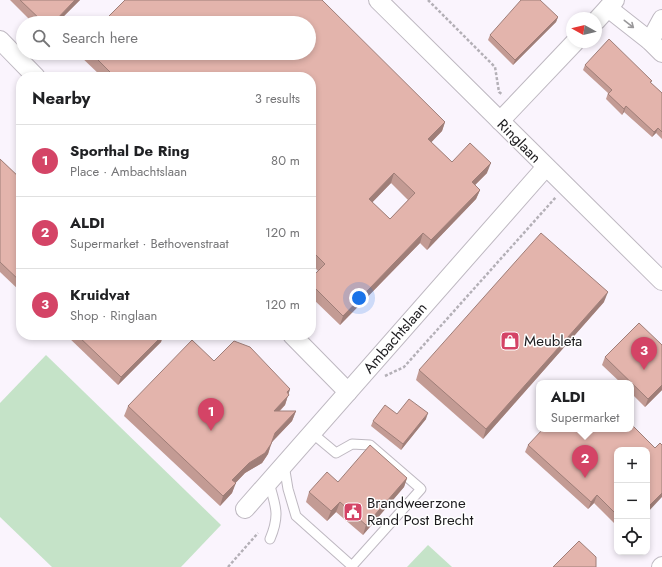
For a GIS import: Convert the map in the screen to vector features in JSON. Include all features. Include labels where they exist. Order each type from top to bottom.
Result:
[{"type":"street","name":"Ringlaan","points":[[378,0],[500,121],[545,168],[662,281]]},
{"type":"street","points":[[606,10],[656,47],[662,19]]},
{"type":"street","points":[[0,40],[16,56]]},
{"type":"street","points":[[500,121],[569,48]]},
{"type":"street","points":[[19,60],[31,72]]},
{"type":"street","name":"Ambachtslaan","points":[[245,509],[545,168]]},
{"type":"street","points":[[297,340],[348,392]]},
{"type":"lane","points":[[284,465],[288,489],[296,516],[352,566],[421,489],[370,445],[352,444],[336,453],[312,433]]},
{"type":"lane","points":[[269,483],[277,511],[275,526],[270,539]]},
{"type":"path","points":[[428,0],[495,67],[499,92],[514,106]]},
{"type":"path","points":[[382,378],[404,367],[565,186]]},
{"type":"path","points":[[228,567],[259,532]]},
{"type":"green space","points":[[46,355],[221,525],[181,567],[52,567],[0,517],[0,403]]},
{"type":"green space","points":[[428,545],[452,567],[407,567]]},
{"type":"building","points":[[20,0],[75,0],[60,16],[37,16]]},
{"type":"building","points":[[125,0],[322,0],[445,122],[428,139],[452,162],[470,143],[491,163],[472,182],[480,190],[431,240],[423,233],[343,316],[316,289],[316,273],[325,264],[316,255],[316,72],[110,72],[98,60],[316,60],[316,16],[109,16]],"holes":[[[394,173],[415,193],[390,219],[369,199]]]},
{"type":"building","points":[[521,0],[540,0],[558,17],[515,60],[490,35]]},
{"type":"building","points":[[609,39],[652,81],[650,82],[662,93],[662,132],[658,128],[654,132],[626,106],[624,109],[608,94],[612,90],[585,65]]},
{"type":"building","points":[[0,159],[16,174],[16,277],[0,262]]},
{"type":"building","name":"Meubleta","points":[[541,233],[608,292],[486,429],[419,370]]},
{"type":"building","points":[[639,323],[662,345],[662,385],[648,399],[634,385],[634,380],[629,380],[605,357]]},
{"type":"building","points":[[82,340],[158,340],[121,377]]},
{"type":"building","points":[[192,340],[214,361],[234,341],[250,347],[290,389],[287,392],[289,395],[274,411],[296,411],[275,433],[271,444],[265,453],[249,463],[232,480],[236,483],[223,496],[128,406]]},
{"type":"building","points":[[409,399],[428,413],[403,444],[373,421],[385,405],[397,414]]},
{"type":"building","points":[[634,427],[655,448],[660,443],[662,445],[662,493],[650,505],[650,447],[614,447],[614,512],[597,495],[591,502],[528,445],[540,432],[634,432]]},
{"type":"building","points":[[370,445],[407,478],[366,525],[340,502],[331,511],[309,492],[327,472],[338,482]]},
{"type":"building","points":[[579,541],[596,557],[596,567],[553,567]]},
{"type":"place","name":"Meubleta","points":[[510,341]]},
{"type":"place","name":"Kruidvat","points":[[644,370]]},
{"type":"place","name":"Sporthal De Ring","points":[[211,431]]},
{"type":"place","name":"ALDI","points":[[585,478]]},
{"type":"place","name":"Brandweerzone Rand Post Brecht","points":[[353,512]]}]
